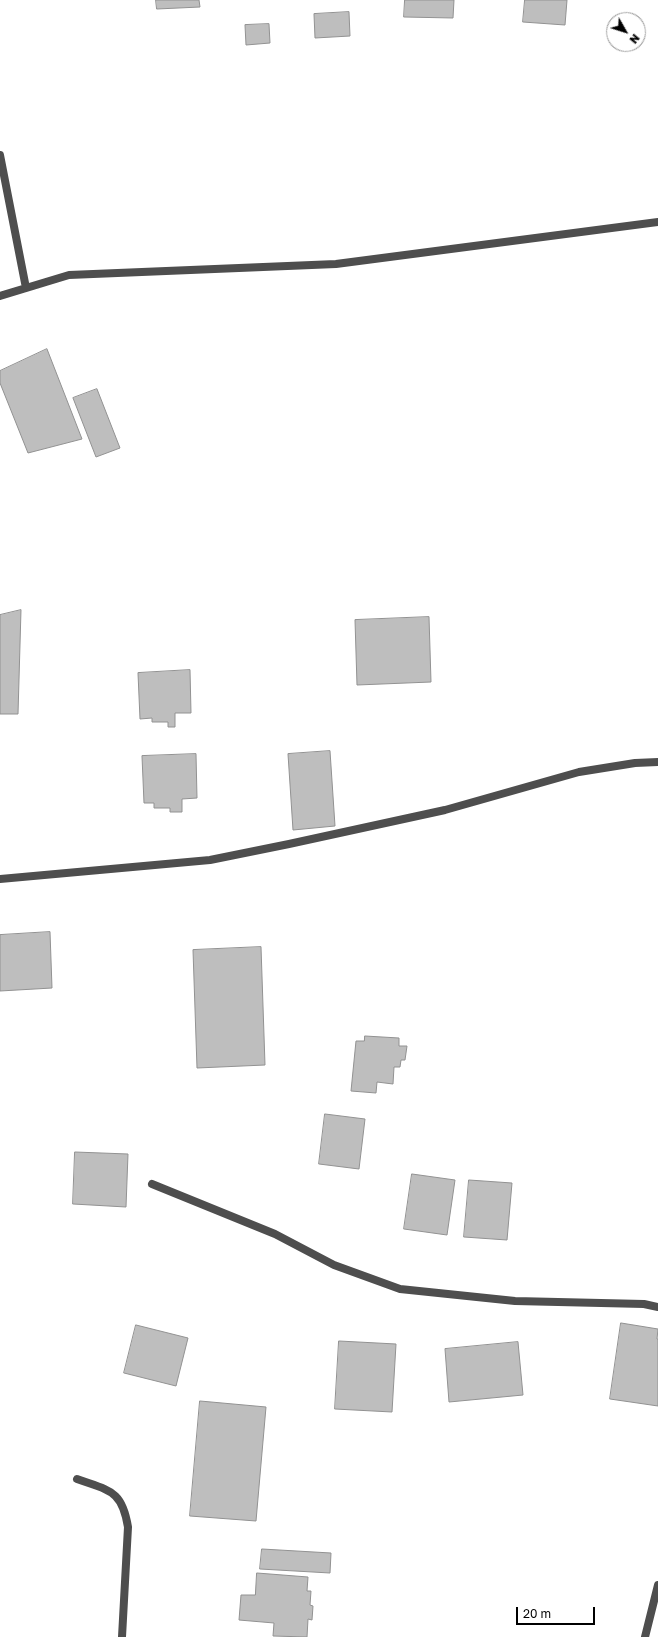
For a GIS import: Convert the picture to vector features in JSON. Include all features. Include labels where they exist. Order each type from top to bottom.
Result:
[{"type":"street","points":[[0,155],[26,288]]},
{"type":"street","points":[[0,296],[69,275],[336,264],[658,222]]},
{"type":"street","points":[[0,879],[210,860],[445,810],[579,772],[635,763],[658,762]]},
{"type":"street","points":[[152,1184],[274,1234],[334,1265],[400,1288],[515,1301],[644,1304],[658,1307]]},
{"type":"street","points":[[77,1479],[108,1490],[121,1500],[125,1511],[128,1527],[122,1637]]},
{"type":"street","points":[[646,1637],[658,1585]]},
{"type":"building","points":[[156,0],[199,0],[200,7],[157,9]]},
{"type":"building","points":[[405,0],[454,0],[453,18],[404,17]]},
{"type":"building","points":[[525,0],[567,0],[565,25],[523,22]]},
{"type":"building","points":[[349,12],[350,36],[315,38],[314,14]]},
{"type":"building","points":[[269,24],[270,43],[246,45],[245,25]]},
{"type":"building","points":[[47,349],[82,439],[28,453],[0,383],[0,371]]},
{"type":"building","points":[[97,389],[120,448],[96,457],[73,398]]},
{"type":"building","points":[[21,610],[18,714],[0,714],[0,615]]},
{"type":"building","points":[[429,617],[431,682],[357,685],[355,620]]},
{"type":"building","points":[[190,670],[191,713],[175,713],[175,727],[168,727],[168,722],[152,722],[152,718],[140,719],[138,673]]},
{"type":"building","points":[[330,751],[335,826],[293,830],[288,754]]},
{"type":"building","points":[[196,754],[197,798],[182,799],[182,812],[170,812],[170,808],[154,808],[154,803],[144,803],[142,756]]},
{"type":"building","points":[[50,932],[52,988],[0,991],[0,935]]},
{"type":"building","points":[[261,947],[265,1065],[197,1068],[193,950]]},
{"type":"building","points":[[365,1036],[399,1038],[399,1046],[407,1046],[405,1060],[401,1060],[400,1067],[394,1067],[393,1084],[377,1082],[376,1093],[351,1091],[356,1041],[364,1041]]},
{"type":"building","points":[[325,1114],[365,1119],[359,1169],[319,1164]]},
{"type":"building","points":[[75,1152],[128,1154],[126,1207],[73,1204]]},
{"type":"building","points":[[412,1174],[455,1180],[447,1235],[404,1229]]},
{"type":"building","points":[[469,1180],[512,1183],[507,1240],[464,1237]]},
{"type":"building","points":[[621,1323],[658,1329],[658,1406],[610,1399]]},
{"type":"building","points":[[136,1325],[188,1338],[176,1386],[124,1373]]},
{"type":"building","points":[[339,1341],[396,1344],[392,1412],[335,1409]]},
{"type":"building","points":[[518,1342],[523,1395],[449,1402],[445,1349]]},
{"type":"building","points":[[200,1401],[266,1407],[256,1521],[190,1516]]},
{"type":"building","points":[[262,1549],[331,1553],[330,1573],[260,1569]]},
{"type":"building","points":[[257,1573],[308,1577],[307,1591],[311,1591],[310,1605],[313,1606],[312,1620],[308,1619],[307,1637],[273,1636],[274,1623],[239,1620],[241,1595],[255,1595]]}]
